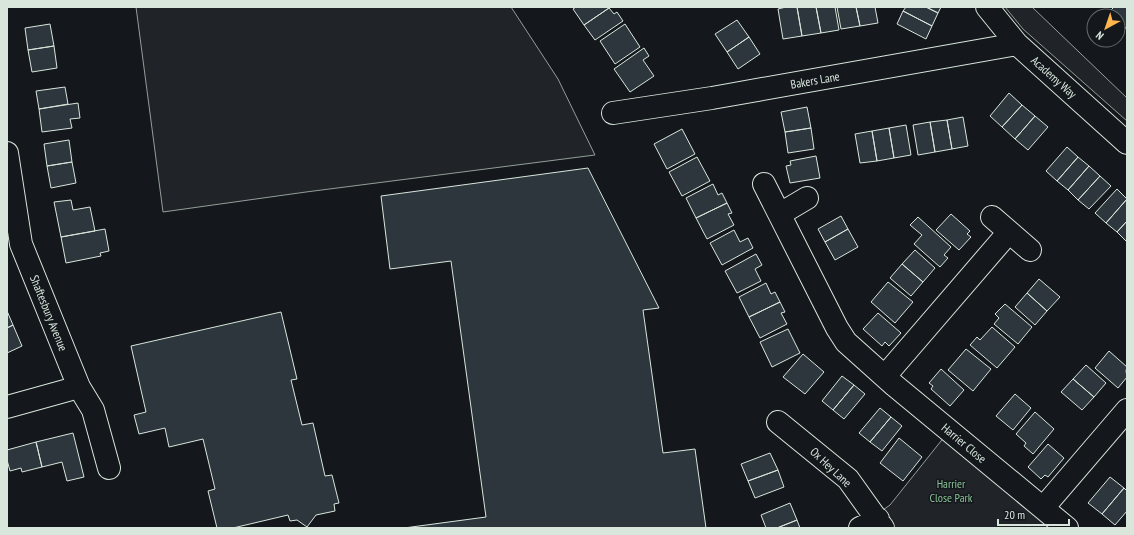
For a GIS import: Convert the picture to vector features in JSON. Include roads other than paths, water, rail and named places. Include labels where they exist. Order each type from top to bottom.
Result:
[{"type":"street","name":"Academy Way","points":[[987,7],[1017,44],[1127,143]]},
{"type":"street","name":"Bakers Lane","points":[[613,113],[712,98],[1017,44]]},
{"type":"street","name":"Shaftesbury Avenue","points":[[7,153],[9,177],[22,244],[79,387],[93,410],[109,468]]},
{"type":"street","name":"Harrier Close","points":[[764,184],[846,342],[885,376],[894,386],[1067,528]]},
{"type":"street","points":[[780,214],[807,198]]},
{"type":"street","points":[[992,217],[1030,250]]},
{"type":"street","points":[[885,376],[1010,232]]},
{"type":"street","points":[[7,408],[79,387]]},
{"type":"street","points":[[1043,508],[1127,410]]},
{"type":"street","name":"Ox Hey Lane","points":[[778,422],[848,479],[874,525]]},
{"type":"park label","name":"Harrier Close Park","points":[[951,490]]}]
